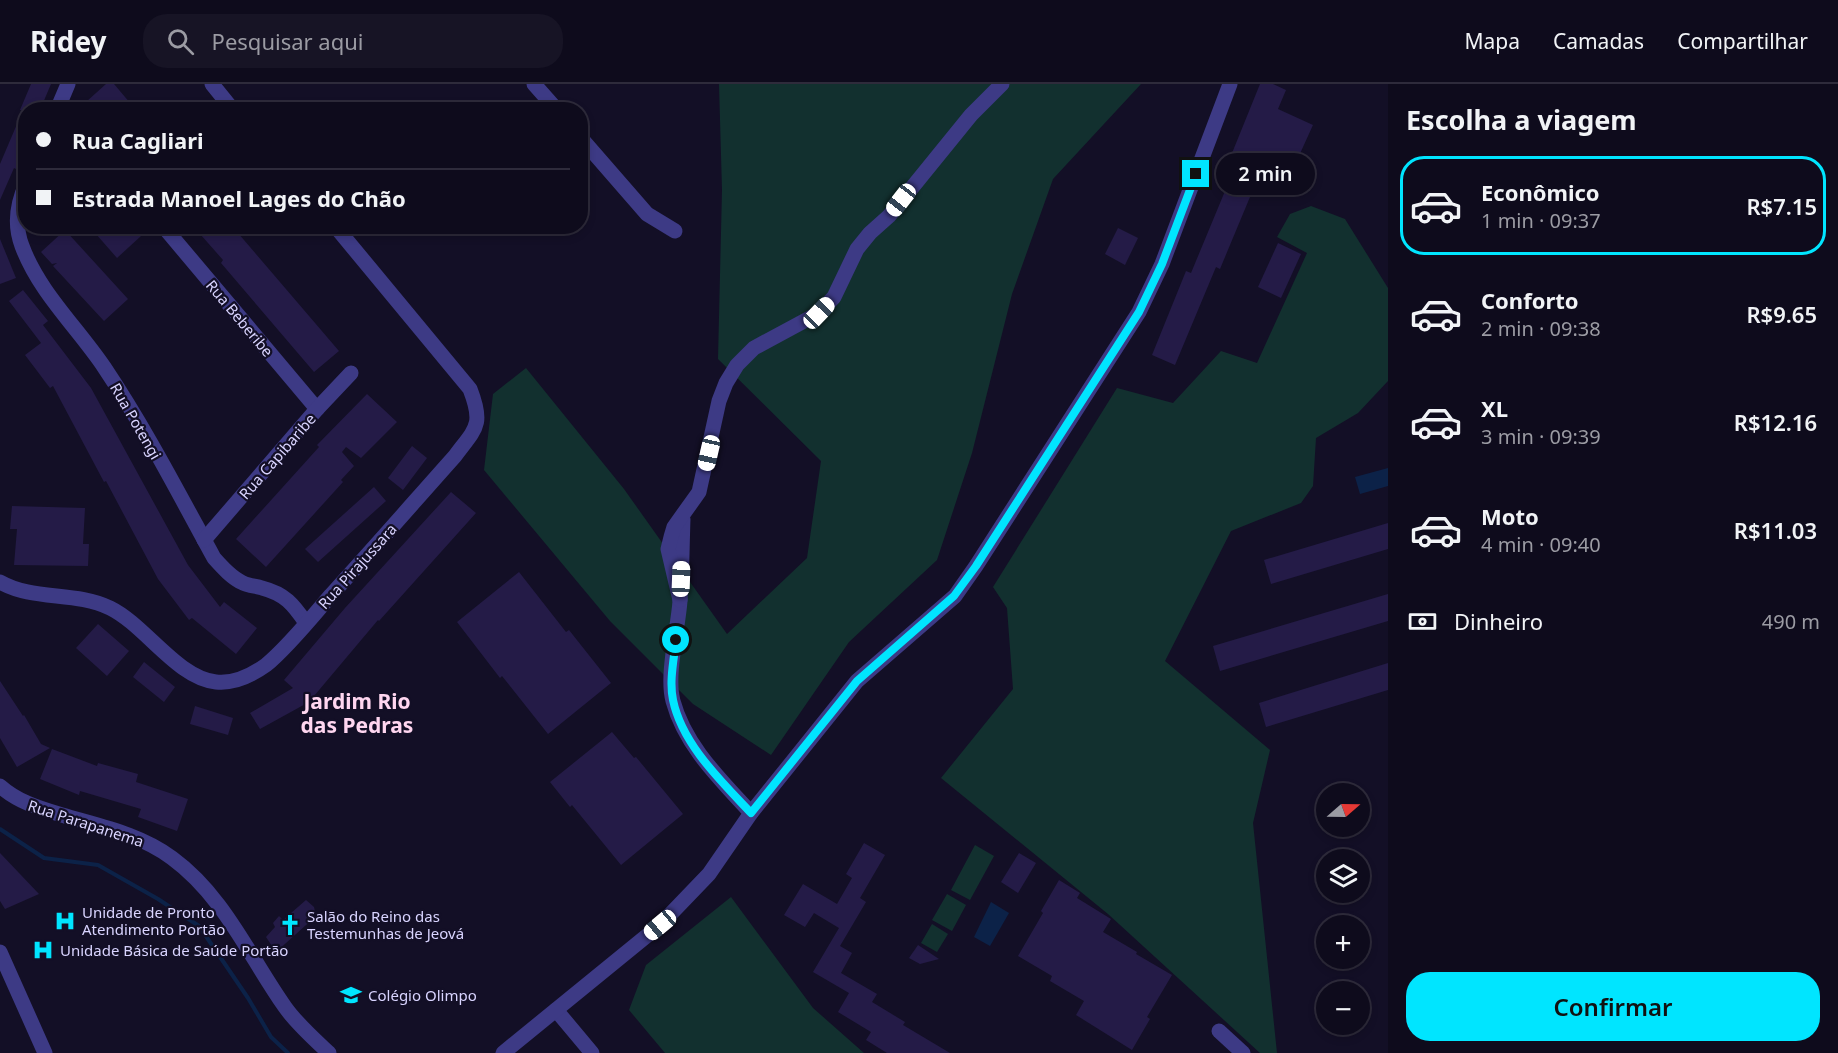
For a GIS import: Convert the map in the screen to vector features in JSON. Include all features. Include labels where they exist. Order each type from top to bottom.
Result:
[{"type":"street","points":[[63,102],[68,84]]},
{"type":"street","points":[[212,84],[227,102]]},
{"type":"street","points":[[534,84],[550,102]]},
{"type":"street","points":[[680,600],[668,549],[674,528],[699,492],[719,401],[737,365],[754,348],[819,313],[834,297],[856,249],[889,216],[971,115],[1002,84]]},
{"type":"street","points":[[503,1053],[660,925],[684,902],[709,874],[751,813],[857,681],[954,596],[976,566],[1139,312],[1162,264],[1230,84]]},
{"type":"street","points":[[588,146],[647,214],[675,231]]},
{"type":"street","name":"Rua Potengi","points":[[18,210],[16,223],[18,231]]},
{"type":"street","name":"Rua Potengi","points":[[19,234],[33,273],[104,367],[214,558],[229,574],[244,584],[264,588],[285,597],[295,606],[306,623]]},
{"type":"street","name":"Rua Beberibe","points":[[170,234],[317,409]]},
{"type":"street","name":"Rua Pirajussara","points":[[0,582],[13,589],[83,599],[108,607],[128,619],[190,674],[215,682],[232,681],[250,675],[268,663],[455,456],[476,428],[479,411],[470,390],[342,234]]},
{"type":"street","name":"Rua Capibaribe","points":[[204,540],[351,373]]},
{"type":"street","points":[[683,515],[680,600],[672,699],[687,734],[704,759],[751,813]]},
{"type":"street","name":"Rua Parapanema","points":[[0,786],[21,801],[134,837],[173,858],[216,900],[286,1009],[329,1053]]},
{"type":"street","points":[[0,952],[45,1053]]},
{"type":"street","points":[[556,1010],[592,1053]]},
{"type":"street","points":[[1219,1031],[1243,1053]]},
{"type":"green space","points":[[719,84],[1141,84],[1053,179],[1012,294],[972,453],[937,560],[849,642],[771,755],[693,704],[610,621],[484,470],[493,394],[526,368],[624,489],[727,634],[807,558],[821,461],[718,359],[722,190]]},
{"type":"green space","points":[[1311,206],[1345,219],[1388,288],[1388,381],[1358,413],[1316,438],[1313,486],[1301,503],[1231,531],[1165,661],[1270,750],[1253,823],[1277,1053],[1260,1053],[1108,914],[941,778],[1013,689],[1007,608],[993,587],[1117,388],[1173,403],[1221,351],[1257,363],[1307,253],[1277,237],[1290,214]]},
{"type":"green space","points":[[975,845],[994,856],[970,900],[951,890]]},
{"type":"green space","points":[[947,894],[966,905],[952,931],[932,920]]},
{"type":"green space","points":[[731,897],[813,1008],[864,1053],[665,1053],[629,1010],[646,965]]},
{"type":"green space","points":[[932,924],[948,934],[937,952],[921,943]]},
{"type":"water","points":[[1388,468],[1388,486],[1360,494],[1355,477]]},
{"type":"water","points":[[991,902],[1009,913],[990,946],[974,937]]},
{"type":"building","points":[[31,84],[51,84],[43,102],[23,102]]},
{"type":"building","points":[[106,84],[114,84],[129,102],[86,102]]},
{"type":"building","points":[[1260,84],[1273,84],[1286,90],[1278,109],[1313,125],[1293,169],[1260,153],[1248,182],[1255,185],[1220,269],[1216,267],[1175,365],[1152,355],[1186,271],[1191,273],[1235,167],[1228,163]]},
{"type":"building","points":[[18,122],[18,170],[14,168],[0,200],[0,164]]},
{"type":"building","points":[[1118,228],[1138,238],[1125,265],[1105,254]]},
{"type":"building","points":[[61,234],[69,234],[128,299],[104,321],[53,266],[57,263],[52,264],[41,252]]},
{"type":"building","points":[[96,234],[139,234],[141,236],[117,258]]},
{"type":"building","points":[[200,234],[239,234],[339,351],[314,372],[221,263],[223,260]]},
{"type":"building","points":[[0,239],[16,278],[0,284]]},
{"type":"building","points":[[1278,243],[1301,254],[1281,298],[1258,287]]},
{"type":"building","points":[[23,290],[48,321],[43,325],[91,388],[188,565],[220,607],[224,602],[257,628],[236,654],[192,618],[189,620],[158,579],[53,386],[50,388],[25,355],[41,343],[9,301]]},
{"type":"building","points":[[367,394],[397,422],[361,458],[346,447],[342,452],[354,466],[341,480],[343,482],[266,567],[236,539],[319,447],[317,445]]},
{"type":"building","points":[[412,446],[427,458],[403,490],[388,478]]},
{"type":"building","points":[[374,487],[386,501],[318,562],[305,549]]},
{"type":"building","points":[[451,492],[476,513],[378,620],[309,702],[260,729],[250,713],[293,688],[284,680],[345,608]]},
{"type":"building","points":[[12,506],[85,508],[83,544],[89,544],[88,566],[14,565],[17,529],[10,529]]},
{"type":"building","points":[[1388,523],[1388,549],[1271,584],[1264,560]]},
{"type":"building","points":[[519,572],[566,632],[569,630],[611,683],[548,734],[502,676],[500,678],[457,622]]},
{"type":"building","points":[[1388,594],[1388,621],[1220,671],[1213,646]]},
{"type":"building","points":[[98,624],[129,651],[107,676],[76,648]]},
{"type":"building","points":[[144,662],[175,687],[164,702],[133,677]]},
{"type":"building","points":[[1388,663],[1388,690],[1266,727],[1259,703]]},
{"type":"building","points":[[0,681],[41,744],[50,748],[17,767],[0,738]]},
{"type":"building","points":[[195,706],[233,718],[228,735],[190,724]]},
{"type":"building","points":[[612,732],[683,814],[621,865],[550,782]]},
{"type":"building","points":[[52,749],[97,766],[98,763],[138,774],[136,782],[188,799],[177,831],[138,817],[141,809],[80,791],[79,795],[40,779]]},
{"type":"building","points":[[864,843],[885,855],[860,898],[866,902],[840,946],[852,953],[841,973],[877,994],[872,1002],[905,1022],[903,1025],[950,1053],[887,1053],[866,1040],[871,1032],[838,1012],[849,993],[813,972],[839,928],[814,913],[805,927],[784,915],[803,884],[837,904],[852,878],[846,874]]},
{"type":"building","points":[[0,853],[39,894],[5,909],[0,901]]},
{"type":"building","points":[[1019,853],[1036,863],[1018,893],[1001,882]]},
{"type":"building","points":[[1059,880],[1080,893],[1077,898],[1111,919],[1103,932],[1172,975],[1147,1017],[1150,1019],[1132,1050],[1076,1015],[1084,1001],[1050,981],[1052,976],[1018,956]]},
{"type":"building","name":"Salão do Reino das Testemunhas de Jeová","points":[[306,900],[314,907],[316,916],[276,952],[266,937],[275,927],[273,923],[279,916],[283,920]]},
{"type":"building","points":[[918,945],[939,959],[920,964],[909,958]]},
{"type":"waterway","points":[[0,829],[44,858],[98,865],[158,899],[199,926],[248,998],[271,1037],[288,1053]]},
{"type":"place","name":"Unidade de Pronto Atendimento Portão","points":[[65,921]]},
{"type":"place","name":"Salão do Reino das Testemunhas de Jeová","points":[[290,925]]},
{"type":"place","name":"Unidade Básica de Saúde Portão","points":[[43,950]]},
{"type":"place","name":"Colégio Olimpo","points":[[351,995]]},
{"type":"district","name":"Jardim Rio das Pedras","points":[[357,713]]},
{"type":"route","points":[[676,640],[672,699],[678,715],[687,734],[704,759],[751,813],[857,681],[926,623],[954,596],[976,566],[1139,312],[1162,264],[1196,174]]}]
